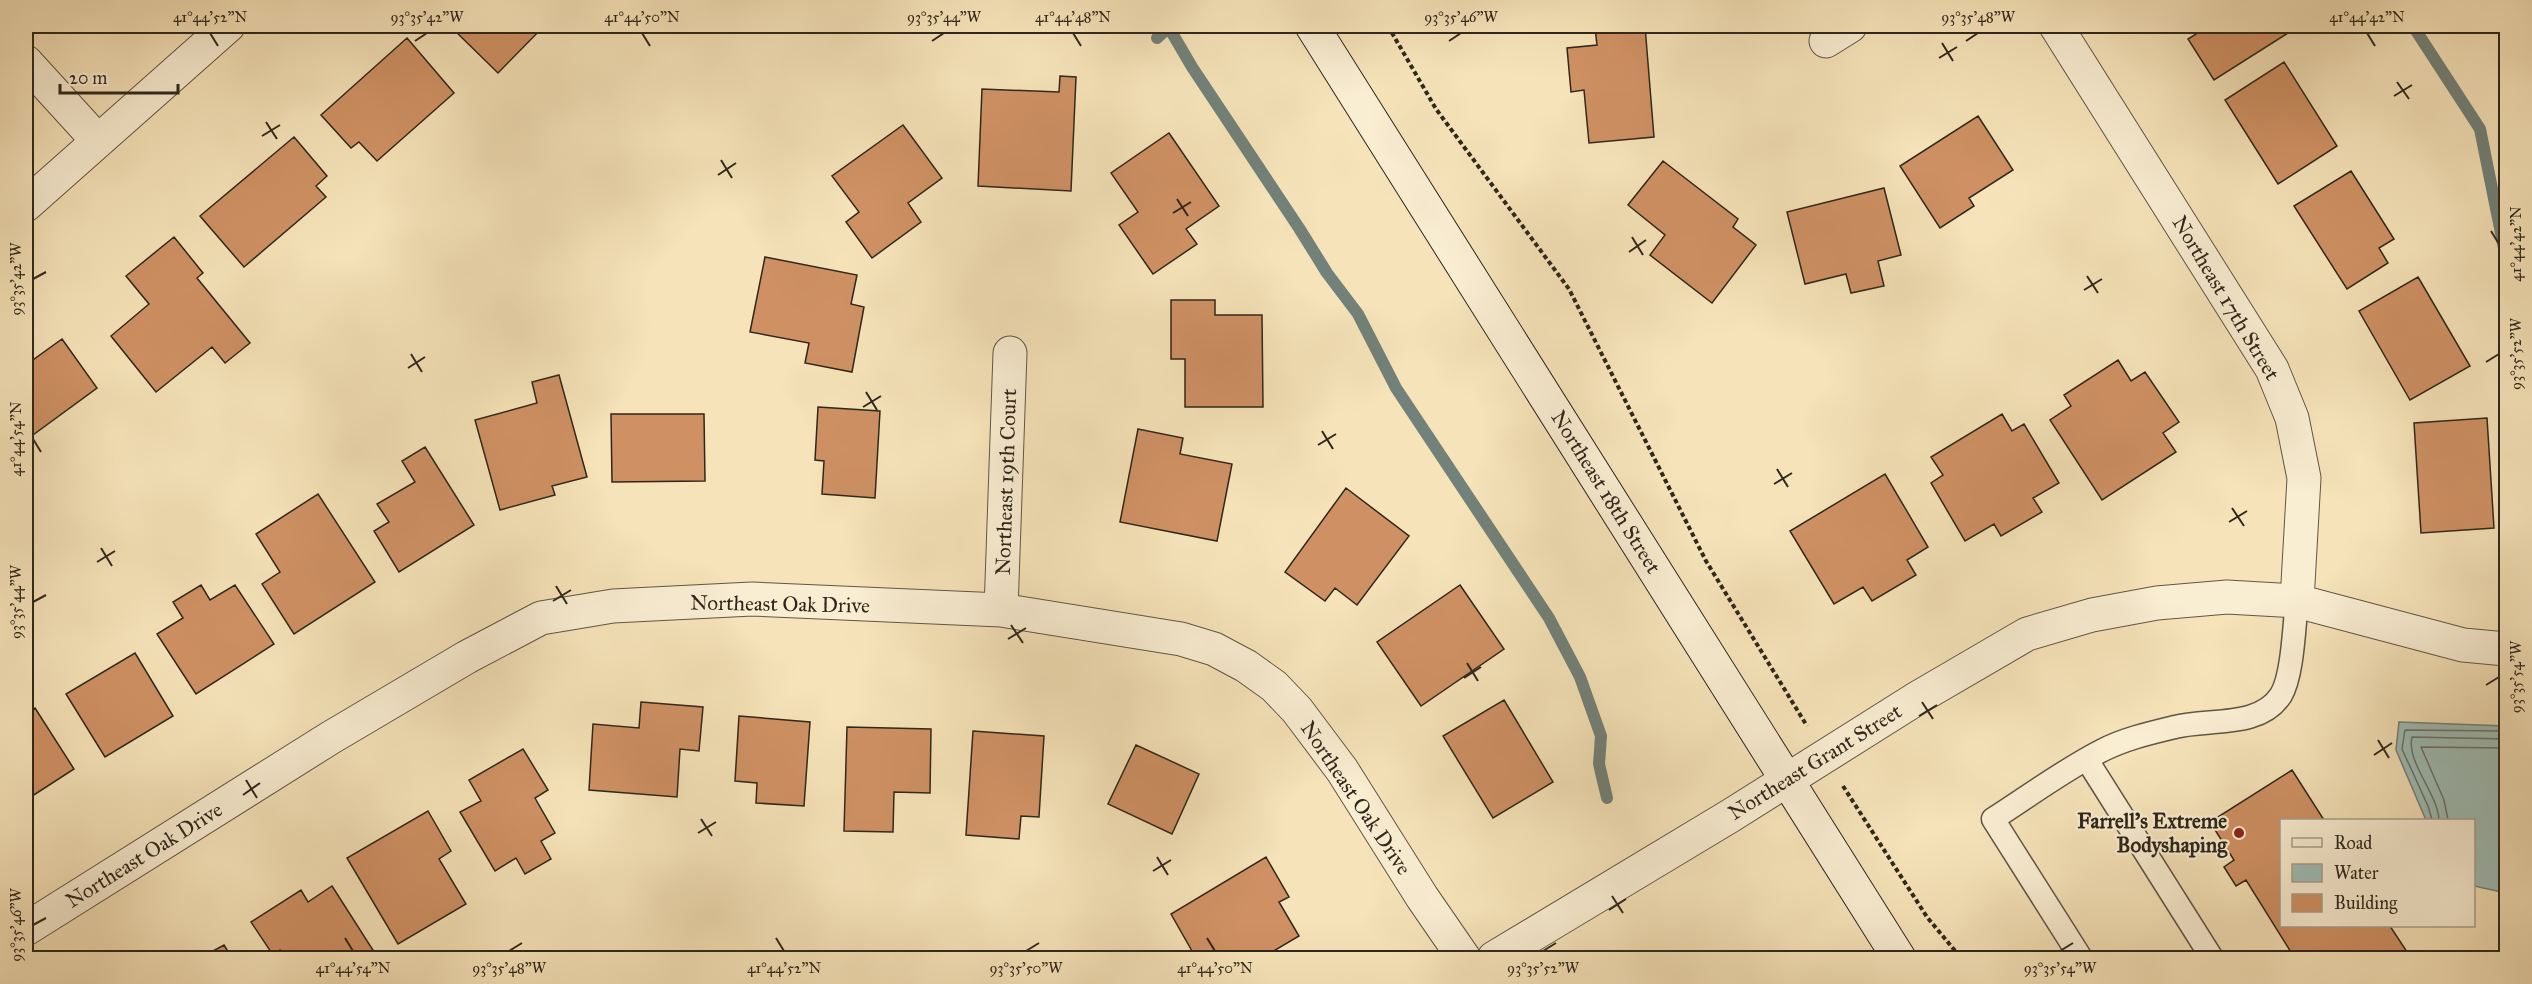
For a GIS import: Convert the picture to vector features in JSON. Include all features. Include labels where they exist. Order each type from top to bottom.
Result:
[{"type":"street","points":[[26,205],[228,26]]},
{"type":"street","name":"Northeast 18th Street","points":[[1312,26],[1899,958]]},
{"type":"street","name":"Northeast 17th Street","points":[[2056,26],[2272,369],[2292,418],[2304,478],[2297,601]]},
{"type":"street","points":[[26,62],[98,141]]},
{"type":"street","name":"Northeast 19th Court","points":[[1001,610],[1010,353]]},
{"type":"street","name":"Northeast Grant Street","points":[[1494,958],[1919,697],[2027,634],[2092,615],[2157,603],[2227,597],[2297,601],[2463,645],[2506,649]]},
{"type":"street","name":"Northeast Oak Drive","points":[[26,929],[330,738],[467,657],[541,618],[613,606],[752,599],[1001,610],[1181,639],[1214,649],[1246,666],[1264,679],[1297,710],[1320,739],[1464,958]]},
{"type":"lane","points":[[2081,958],[1993,819],[2102,750],[2139,736],[2178,726],[2238,720],[2262,712],[2281,695],[2290,667],[2297,601]]},
{"type":"lane","points":[[2087,760],[2212,958]]},
{"type":"path","points":[[1388,26],[1436,109],[1569,289],[1706,561],[1921,908],[1961,958]]},
{"type":"water","points":[[2399,722],[2506,726],[2506,893],[2475,886],[2475,819],[2426,819],[2396,750]]},
{"type":"building","points":[[450,26],[544,26],[498,73]]},
{"type":"building","points":[[1645,26],[1654,137],[1589,143],[1584,90],[1571,92],[1567,48],[1597,45],[1595,28]]},
{"type":"building","points":[[2209,26],[2299,26],[2214,80],[2188,39]]},
{"type":"building","points":[[407,38],[454,93],[377,161],[359,142],[351,148],[321,115]]},
{"type":"building","points":[[2284,62],[2337,146],[2278,184],[2225,100]]},
{"type":"building","points":[[1060,76],[1076,77],[1071,191],[978,186],[982,89],[1059,92]]},
{"type":"building","points":[[1978,116],[2013,170],[1969,198],[1974,206],[1940,228],[1900,166]]},
{"type":"building","points":[[903,125],[942,178],[908,203],[921,222],[872,258],[846,222],[859,212],[832,176]]},
{"type":"building","points":[[1169,133],[1219,206],[1186,229],[1197,244],[1153,274],[1119,225],[1138,212],[1111,173]]},
{"type":"building","points":[[294,137],[327,176],[316,186],[326,197],[244,267],[200,216]]},
{"type":"building","points":[[1663,161],[1738,219],[1733,227],[1756,245],[1712,303],[1650,255],[1665,235],[1628,205]]},
{"type":"building","points":[[2351,171],[2394,239],[2379,248],[2388,263],[2347,289],[2294,206]]},
{"type":"building","points":[[1884,188],[1901,255],[1878,261],[1884,286],[1851,293],[1846,274],[1805,284],[1787,212]]},
{"type":"building","points":[[174,237],[203,273],[197,278],[250,343],[225,363],[212,347],[156,392],[111,336],[149,304],[126,276]]},
{"type":"building","points":[[765,257],[857,275],[851,304],[864,307],[852,372],[805,363],[809,343],[750,332]]},
{"type":"building","points":[[2418,277],[2470,366],[2410,400],[2359,311]]},
{"type":"building","points":[[1171,300],[1215,300],[1215,315],[1262,315],[1263,407],[1185,407],[1185,359],[1171,359]]},
{"type":"building","points":[[62,339],[97,388],[26,440],[26,365]]},
{"type":"building","points":[[2118,360],[2131,381],[2145,372],[2179,422],[2163,433],[2176,452],[2102,500],[2050,420],[2071,406],[2064,395]]},
{"type":"building","points":[[559,375],[587,477],[552,486],[555,495],[500,510],[475,420],[537,403],[532,382]]},
{"type":"building","points":[[818,407],[880,411],[875,498],[822,494],[824,461],[815,460]]},
{"type":"building","points":[[611,414],[704,414],[705,481],[612,482]]},
{"type":"building","points":[[2002,414],[2012,431],[2024,424],[2059,483],[2033,498],[2042,512],[2001,536],[1994,524],[1965,541],[1931,483],[1943,475],[1931,457]]},
{"type":"building","points":[[2487,418],[2494,528],[2421,533],[2414,423]]},
{"type":"building","points":[[1138,429],[1183,438],[1180,454],[1232,464],[1217,541],[1120,522]]},
{"type":"building","points":[[425,447],[474,525],[399,572],[374,531],[389,522],[377,504],[415,482],[402,461]]},
{"type":"building","points":[[1885,474],[1928,547],[1907,560],[1916,575],[1872,601],[1863,587],[1834,604],[1790,531]]},
{"type":"building","points":[[1346,488],[1409,536],[1357,605],[1335,588],[1325,601],[1285,572]]},
{"type":"building","points":[[318,494],[375,582],[294,634],[262,584],[280,572],[256,534]]},
{"type":"building","points":[[201,585],[210,600],[235,585],[274,644],[196,694],[157,634],[183,618],[173,602]]},
{"type":"building","points":[[1460,585],[1504,649],[1421,706],[1377,642]]},
{"type":"building","points":[[135,653],[173,716],[105,757],[66,694]]},
{"type":"building","points":[[1504,700],[1553,782],[1493,818],[1443,736]]},
{"type":"building","points":[[641,702],[703,707],[699,751],[680,749],[677,797],[589,790],[593,724],[639,728]]},
{"type":"building","points":[[35,708],[74,769],[26,800],[26,715]]},
{"type":"building","points":[[739,716],[810,722],[804,806],[756,803],[757,783],[735,781]]},
{"type":"building","points":[[847,727],[931,729],[930,793],[894,792],[893,832],[844,831]]},
{"type":"building","points":[[973,731],[1044,736],[1039,817],[1021,816],[1019,839],[966,835]]},
{"type":"building","points":[[1136,745],[1199,774],[1172,834],[1108,804]]},
{"type":"building","points":[[523,749],[548,790],[535,798],[555,833],[541,841],[551,859],[525,874],[516,858],[495,871],[460,812],[481,801],[469,780]]},
{"type":"building","points":[[2292,770],[2323,819],[2280,819],[2280,927],[2391,927],[2411,958],[2290,958],[2294,957],[2246,880],[2236,886],[2224,867],[2234,860],[2210,822]]},
{"type":"building","points":[[428,811],[451,851],[439,859],[466,904],[398,944],[347,858]]},
{"type":"building","points":[[1266,857],[1289,897],[1279,902],[1299,936],[1262,958],[1196,958],[1171,914]]},
{"type":"building","points":[[332,886],[378,958],[285,958],[280,950],[273,955],[251,922],[301,890],[308,902]]},
{"type":"building","points":[[224,945],[232,958],[200,958]]},
{"type":"waterway","points":[[1168,26],[1192,67],[1327,273],[1358,314],[1396,388],[1549,618],[1580,677],[1601,736],[1599,764],[1607,798]]},
{"type":"waterway","points":[[2413,26],[2480,129],[2506,258]]},
{"type":"waterway","points":[[1157,38],[1169,27]]},
{"type":"place","name":"Farrell's Extreme Bodyshaping","points":[[2239,833]]}]
